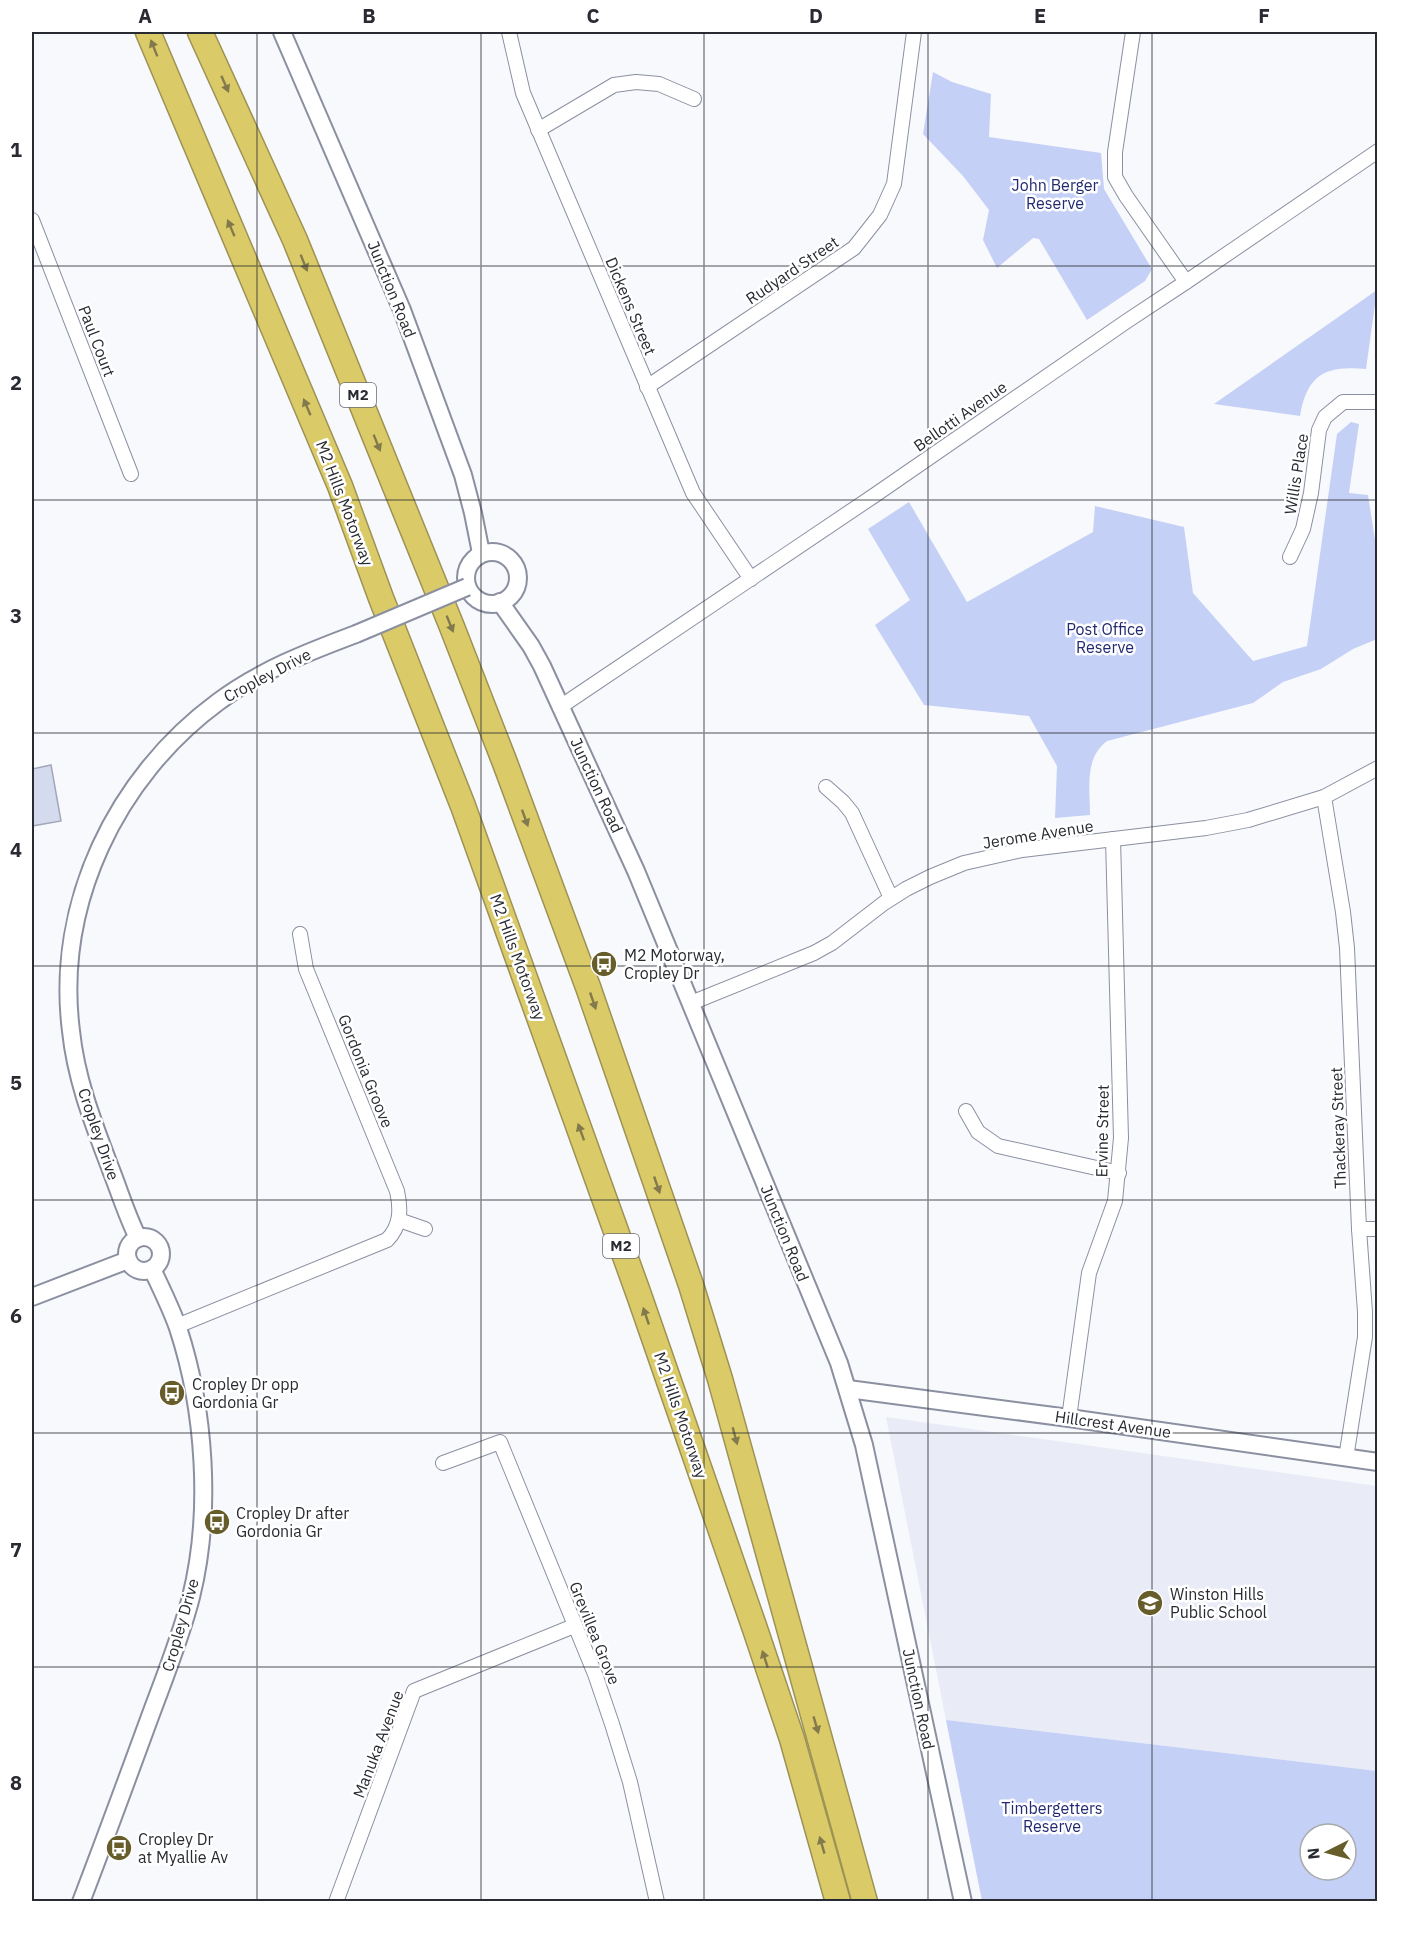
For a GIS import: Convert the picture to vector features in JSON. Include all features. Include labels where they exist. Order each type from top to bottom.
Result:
[{"type":"highway","name":"M2 Hills Motorway","points":[[148,32],[339,486],[475,838],[747,1604],[792,1740],[838,1902]]},
{"type":"highway","name":"M2","points":[[200,32],[304,262],[452,627],[592,998],[692,1285],[865,1902]]},
{"type":"street","name":"Junction Road","points":[[282,32],[406,321],[463,476],[474,513],[481,553]]},
{"type":"street","name":"Dickens Street","points":[[509,32],[523,93],[693,493],[751,579]]},
{"type":"street","name":"Rudyard Street","points":[[647,387],[854,248],[880,215],[894,184],[914,32]]},
{"type":"street","points":[[1133,32],[1114,152],[1115,177],[1186,282]]},
{"type":"street","points":[[538,130],[614,86],[636,82],[658,84],[694,99]]},
{"type":"street","name":"Bellotti Avenue","points":[[560,707],[1377,151]]},
{"type":"street","name":"Paul Court","points":[[32,220],[36,243],[131,474]]},
{"type":"street","name":"Willis Place","points":[[1290,557],[1304,529],[1319,430],[1326,417],[1343,402],[1377,402]]},
{"type":"street","points":[[489,551],[506,555],[516,568],[517,584],[508,598],[500,602],[485,603],[478,600],[467,587],[466,572],[469,564],[481,553],[489,551]]},
{"type":"street","name":"Cropley Drive","points":[[138,1238],[92,1119],[81,1085],[70,1030],[70,967],[78,914],[100,845],[128,796],[167,746],[191,723],[225,697],[289,660],[467,587]]},
{"type":"street","name":"Junction Road","points":[[500,602],[542,666],[623,841],[848,1389],[864,1445],[963,1902]]},
{"type":"street","name":"Jerome Avenue","points":[[691,1003],[814,953],[832,943],[891,898],[930,877],[981,859],[1022,850],[1232,823],[1324,797],[1377,768]]},
{"type":"street","points":[[826,787],[852,813],[891,898]]},
{"type":"street","name":"Thackeray Street","points":[[1324,797],[1347,948],[1359,1229],[1365,1312],[1365,1337],[1346,1458]]},
{"type":"street","name":"Ervine Street","points":[[1069,1418],[1089,1273],[1112,1212],[1119,1173],[1121,1138],[1113,839]]},
{"type":"street","name":"Gordonia Groove","points":[[300,934],[306,969],[397,1191],[400,1204],[399,1220]]},
{"type":"street","points":[[966,1112],[978,1132],[998,1146],[1119,1173]]},
{"type":"street","points":[[177,1326],[387,1240],[394,1233],[399,1220],[425,1229]]},
{"type":"street","points":[[1359,1229],[1377,1229]]},
{"type":"street","points":[[138,1238],[149,1238],[160,1250],[159,1261],[152,1269],[136,1270],[128,1260],[129,1245],[138,1238]]},
{"type":"street","points":[[32,1297],[128,1260]]},
{"type":"street","name":"Cropley Drive","points":[[81,1902],[177,1644],[195,1577],[202,1511],[203,1471],[194,1392],[177,1326],[152,1269]]},
{"type":"street","name":"Hillcrest Avenue","points":[[848,1389],[1377,1462]]},
{"type":"street","name":"Grevillea Grove","points":[[443,1463],[500,1442],[595,1674],[627,1772],[657,1902]]},
{"type":"street","name":"Manuka Avenue","points":[[336,1902],[414,1691],[574,1626]]},
{"type":"shaded area","name":"Winston Hills Public School","points":[[886,1417],[1377,1486],[1377,1771],[946,1720]]},
{"type":"green space","name":"John Berger Reserve","points":[[933,72],[952,82],[991,94],[989,137],[1101,153],[1104,189],[1152,269],[1145,281],[1087,320],[1039,239],[1033,238],[997,268],[983,240],[989,210],[963,176],[923,134]]},
{"type":"green space","points":[[1377,290],[1366,369],[1340,369],[1321,375],[1308,390],[1300,416],[1214,404]]},
{"type":"green space","name":"Post Office Reserve","points":[[1351,422],[1359,424],[1349,493],[1368,495],[1378,559],[1377,639],[1353,649],[1321,669],[1283,682],[1253,703],[1107,741],[1095,756],[1092,765],[1089,785],[1090,815],[1055,818],[1057,766],[1029,716],[924,705],[875,625],[910,600],[868,529],[909,502],[967,602],[1093,532],[1095,506],[1184,527],[1193,593],[1253,661],[1307,646],[1337,434]]},
{"type":"green space","name":"Timbergetters Reserve","points":[[946,1720],[1377,1771],[1377,1901],[982,1901]]},
{"type":"building","points":[[51,765],[61,821],[32,826],[32,769]]},
{"type":"place","name":"M2 Motorway, Cropley Dr","points":[[604,964]]},
{"type":"place","name":"Cropley Dr opp Gordonia Gr","points":[[172,1393]]},
{"type":"place","name":"Cropley Dr after Gordonia Gr","points":[[217,1522]]},
{"type":"place","name":"Winston Hills Public School","points":[[1150,1603]]},
{"type":"place","name":"Cropley Dr at Myallie Av","points":[[119,1848]]}]
